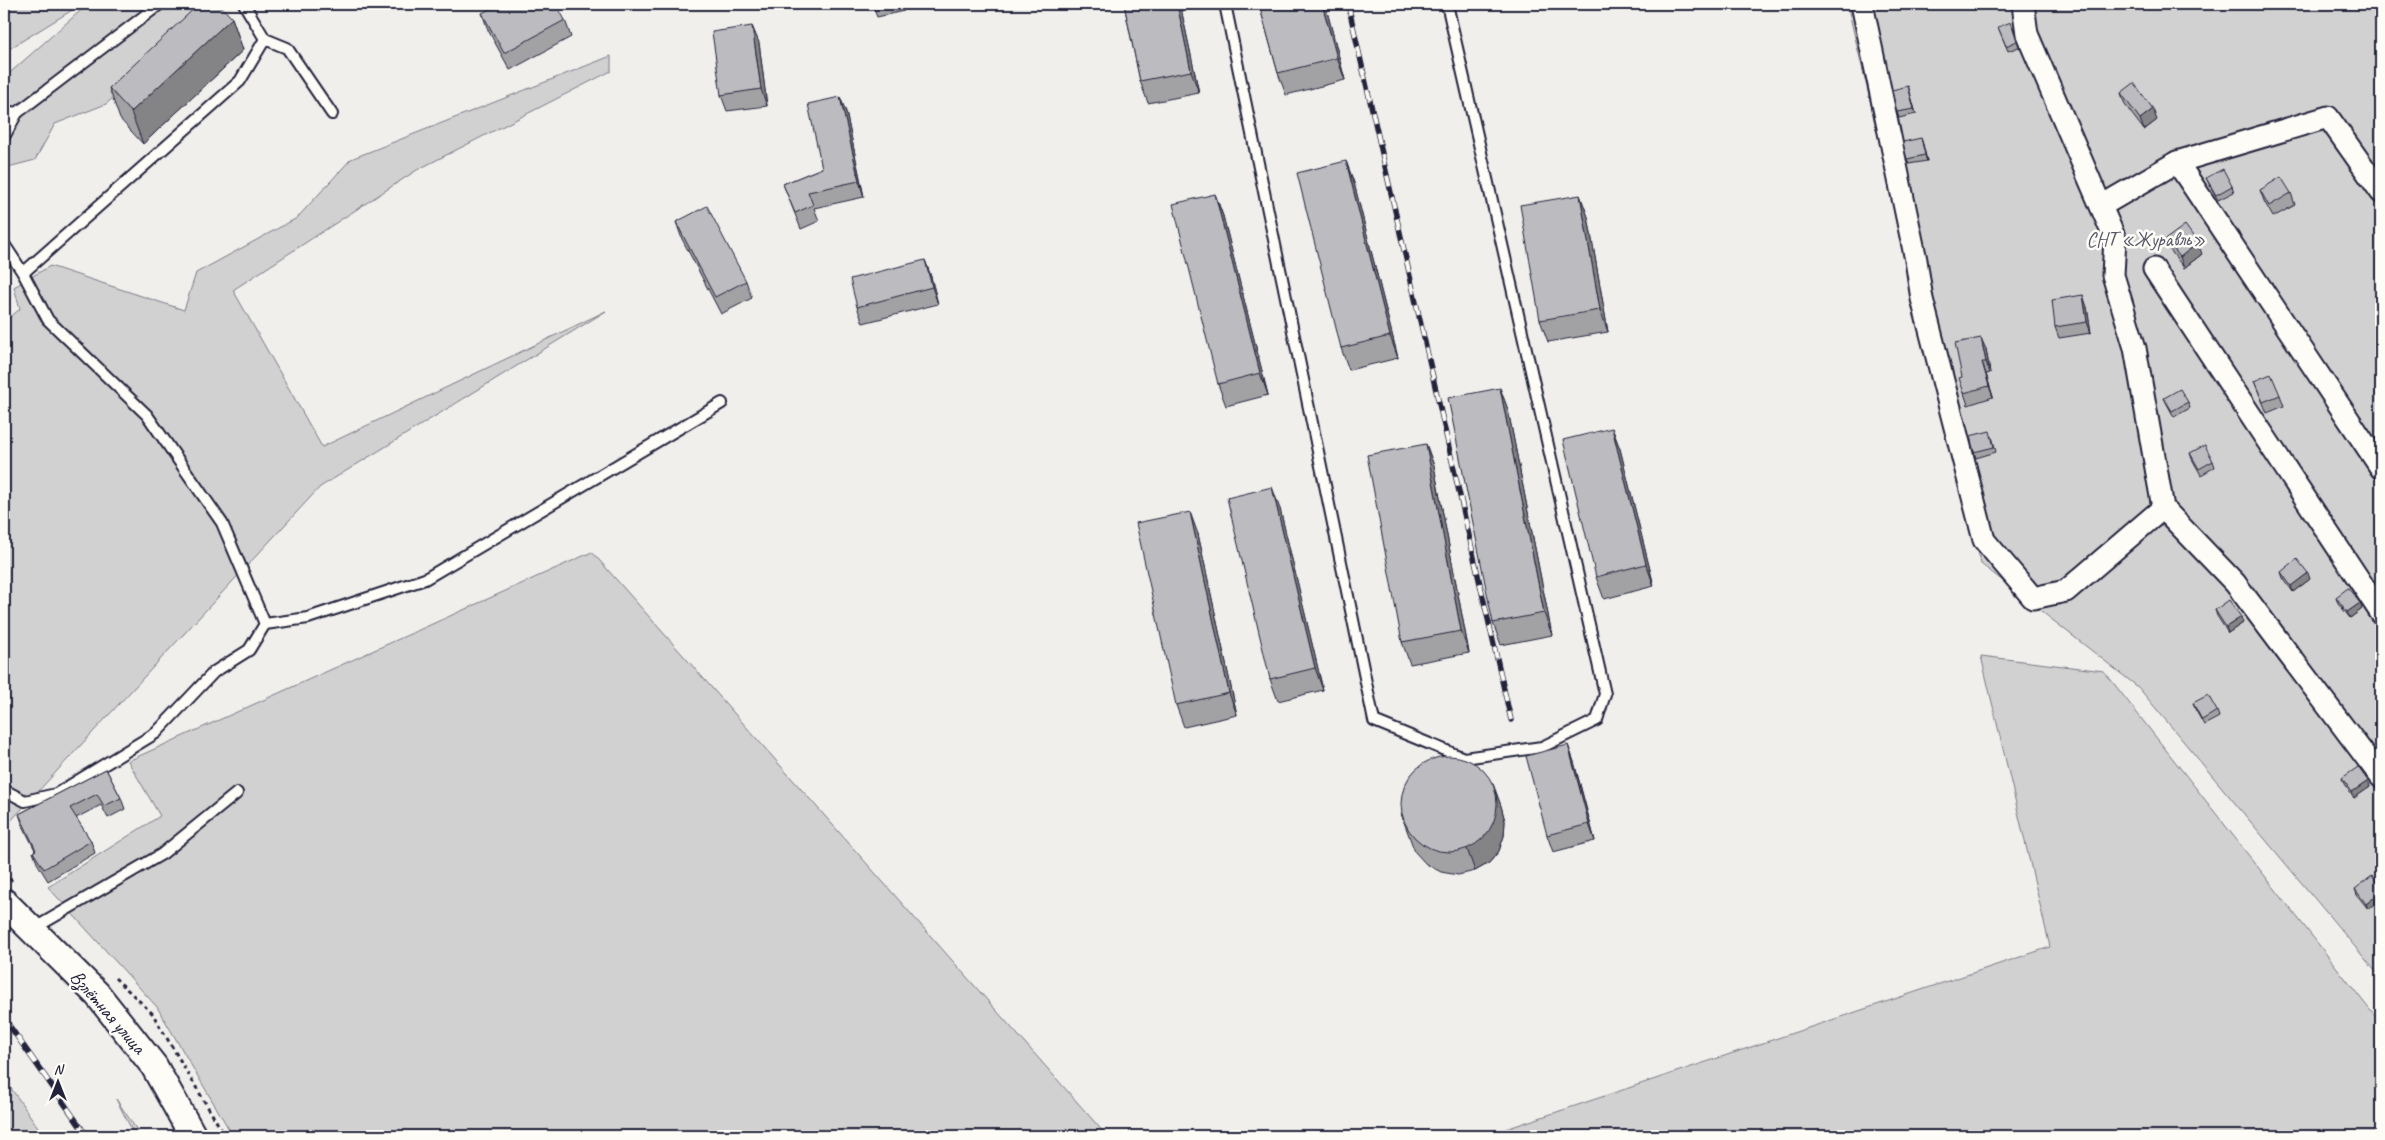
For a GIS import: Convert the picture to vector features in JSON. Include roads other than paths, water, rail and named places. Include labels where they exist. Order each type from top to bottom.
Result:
[{"type":"street","points":[[1863,4],[1916,260],[1922,299],[1984,540],[2033,598],[2066,591],[2163,508]]},
{"type":"street","points":[[2023,4],[2027,34],[2115,239],[2113,274],[2135,348],[2163,508],[2235,583],[2381,777]]},
{"type":"street","points":[[2102,206],[2177,162],[2328,117],[2381,192]]},
{"type":"street","points":[[2177,162],[2381,468]]},
{"type":"street","points":[[2154,269],[2381,613]]},
{"type":"street","name":"Взлётная улица","points":[[4,902],[97,994],[154,1066],[193,1136]]},
{"type":"lane","points":[[4,137],[18,113],[160,4]]},
{"type":"lane","points":[[244,4],[265,39],[287,48],[332,114]]},
{"type":"lane","points":[[1225,4],[1374,721],[1464,758],[1542,747],[1597,720],[1605,694],[1447,4]]},
{"type":"lane","points":[[23,273],[240,81],[265,39]]},
{"type":"lane","points":[[4,111],[18,113]]},
{"type":"lane","points":[[4,244],[23,273],[48,320],[147,415],[222,523],[265,624]]},
{"type":"lane","points":[[265,624],[308,618],[425,579],[722,403]]},
{"type":"lane","points":[[4,790],[25,801],[56,794],[156,733],[214,672],[249,650],[265,624]]},
{"type":"lane","points":[[32,929],[162,854],[237,793]]},
{"type":"railway","points":[[1348,4],[1511,720]]},
{"type":"railway","points":[[4,1018],[87,1136]]},
{"type":"park label","name":"СНТ «Журавль»","points":[[2146,239]]}]
